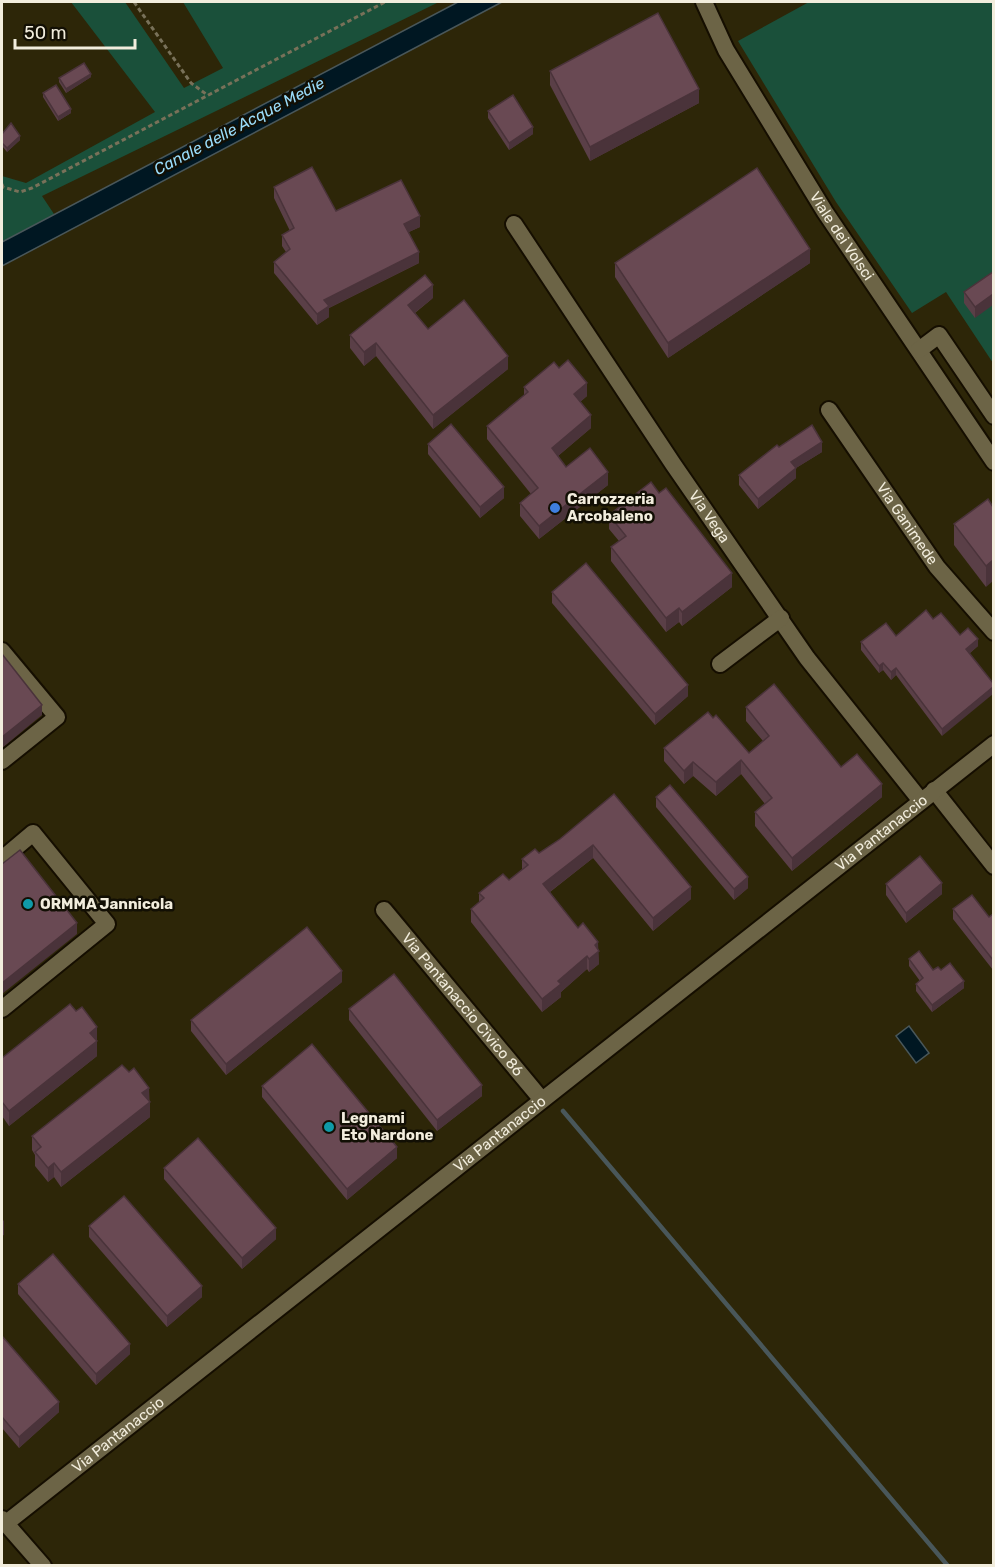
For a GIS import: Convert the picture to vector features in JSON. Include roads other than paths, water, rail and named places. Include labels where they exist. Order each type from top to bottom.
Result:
[{"type":"street","name":"Viale dei Volsci","points":[[704,2],[730,57],[819,202],[993,462]]},
{"type":"street","name":"Via Vega","points":[[514,224],[673,464],[807,658],[993,866]]},
{"type":"street","points":[[919,350],[939,335],[993,416]]},
{"type":"street","name":"Via Ganimede","points":[[829,410],[937,567],[993,632]]},
{"type":"street","points":[[720,664],[781,618]]},
{"type":"street","points":[[2,651],[57,717],[2,761]]},
{"type":"street","name":"Via Pantanaccio","points":[[3,1521],[993,744]]},
{"type":"street","points":[[2,859],[33,833],[108,924],[2,1009]]},
{"type":"street","name":"Via Pantanaccio Civico 86","points":[[384,910],[542,1100]]},
{"type":"street","points":[[3,1521],[43,1566]]},
{"type":"water","name":"Canale delle Acque Medie","points":[[458,2],[502,2],[2,266],[2,242]]},
{"type":"water","points":[[909,1026],[929,1053],[916,1063],[896,1036]]},
{"type":"waterway","points":[[563,1111],[948,1566]]},
{"type":"place","name":"Carrozzeria Arcobaleno","points":[[555,508]]},
{"type":"place","name":"ORMMA Jannicola","points":[[28,904]]},
{"type":"place","name":"Legnami Eto Nardone","points":[[329,1127]]}]
